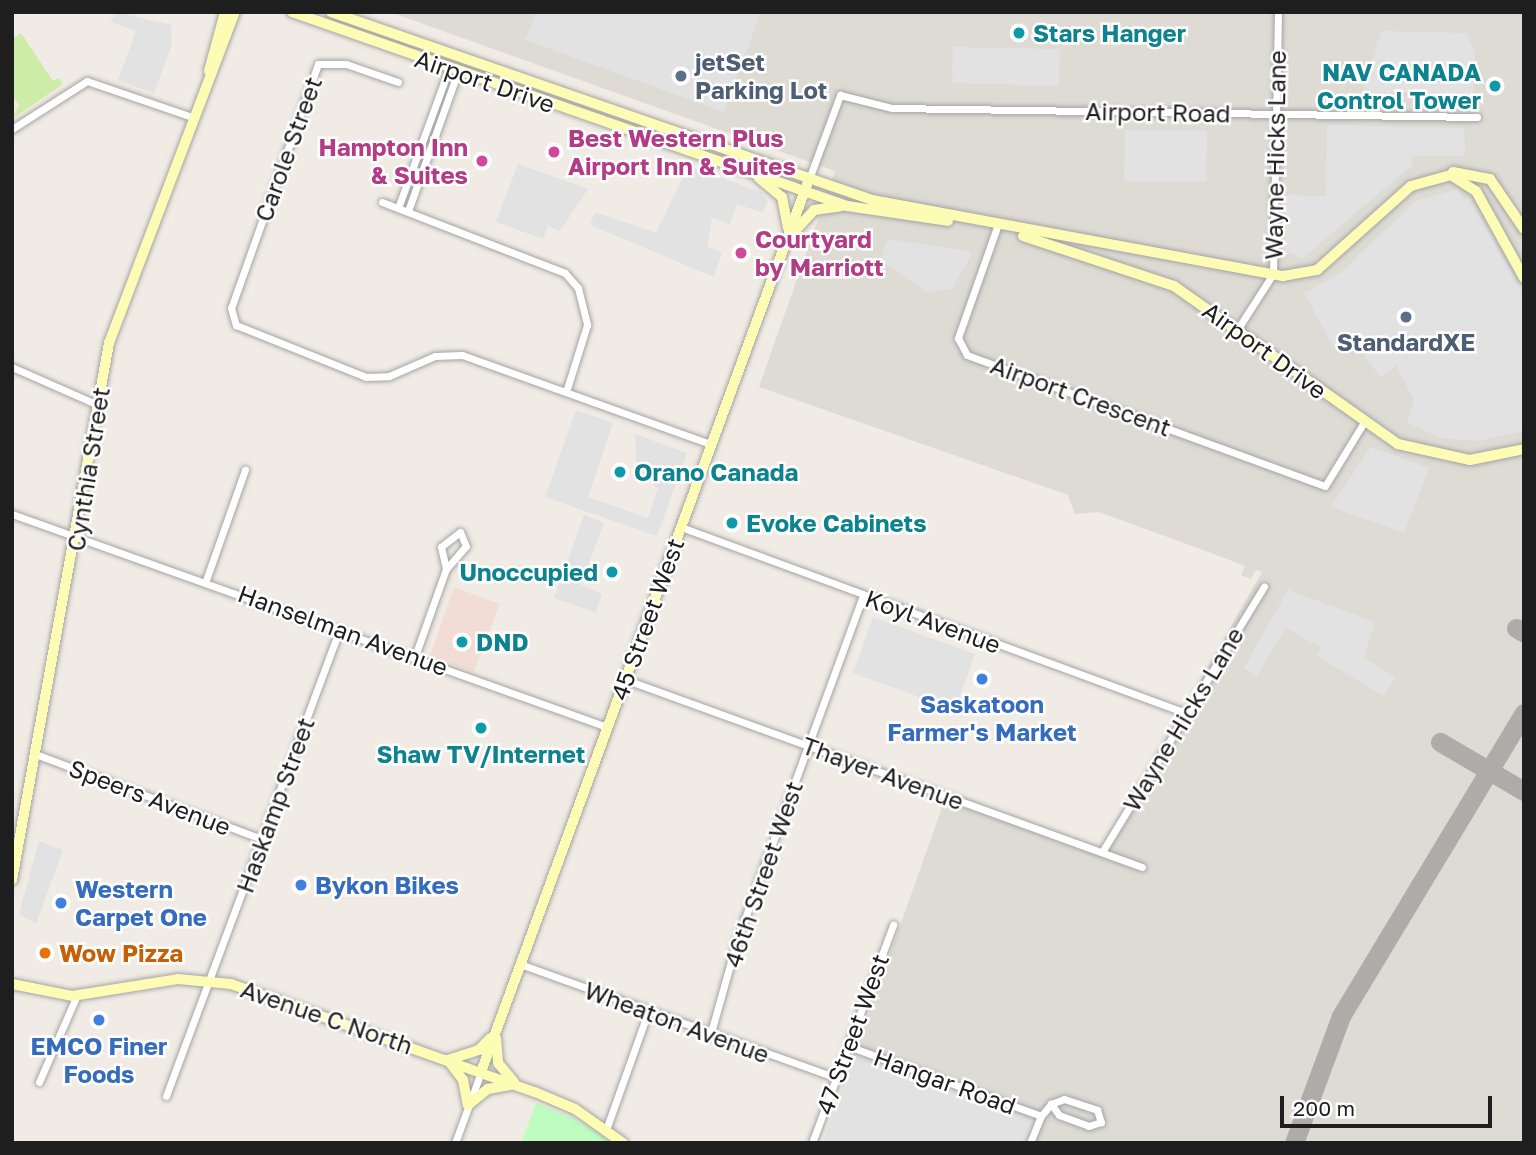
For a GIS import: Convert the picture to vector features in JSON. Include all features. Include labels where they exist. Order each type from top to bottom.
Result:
[{"type":"main road","points":[[223,12],[223,30]]},
{"type":"main road","name":"Cynthia Street","points":[[12,880],[38,755],[109,342],[223,30],[235,12]]},
{"type":"main road","points":[[223,30],[241,12]]},
{"type":"main road","name":"Airport Drive","points":[[292,12],[749,170],[961,221],[1273,274],[1317,270],[1401,194],[1439,175]]},
{"type":"main road","name":"Airport Drive","points":[[332,13],[807,184],[847,206],[897,218],[961,221]]},
{"type":"main road","points":[[749,170],[782,197],[787,238]]},
{"type":"main road","points":[[1439,175],[1490,179],[1524,229]]},
{"type":"main road","points":[[1439,175],[1458,177],[1476,191],[1524,278]]},
{"type":"main road","name":"45 Street West","points":[[481,1072],[807,184]]},
{"type":"main road","points":[[787,238],[814,210],[847,206]]},
{"type":"main road","name":"Airport Drive","points":[[1001,228],[1065,253],[1147,272],[1237,330],[1364,422],[1432,455],[1479,459],[1524,449]]},
{"type":"main road","name":"Avenue C North","points":[[12,984],[77,995],[210,980],[516,1085],[607,1127],[623,1143]]},
{"type":"main road","points":[[495,1032],[479,1050],[448,1060],[461,1077],[468,1105],[488,1089],[516,1085]]},
{"type":"main road","points":[[495,1032],[498,1063],[516,1085]]},
{"type":"street","name":"Wayne Hicks Lane","points":[[1237,330],[1273,274],[1278,12]]},
{"type":"street","name":"Carole Street","points":[[398,82],[345,64],[318,64],[231,308],[236,325],[254,337],[366,377],[453,354],[710,444]]},
{"type":"street","points":[[398,208],[454,70]]},
{"type":"street","points":[[408,211],[454,70]]},
{"type":"street","points":[[12,129],[88,81],[192,117]]},
{"type":"street","name":"Airport Road","points":[[840,95],[892,108],[1477,117]]},
{"type":"street","name":"45 Street West","points":[[807,184],[840,95]]},
{"type":"street","points":[[382,202],[545,262],[578,288],[587,325],[566,392]]},
{"type":"street","name":"Airport Crescent","points":[[1001,228],[958,338],[965,354],[1325,486],[1364,422]]},
{"type":"street","points":[[12,367],[98,405]]},
{"type":"street","points":[[206,580],[245,470]]},
{"type":"street","name":"Hanselman Avenue","points":[[12,514],[206,580],[607,727]]},
{"type":"street","name":"Koyl Avenue","points":[[681,527],[1186,713]]},
{"type":"street","points":[[415,656],[446,569],[462,556],[466,535],[460,532],[441,547],[446,569]]},
{"type":"street","name":"Wayne Hicks Lane","points":[[1102,852],[1264,587]]},
{"type":"street","name":"46th Street West","points":[[710,1036],[737,940],[863,595]]},
{"type":"street","name":"Haskamp Street","points":[[166,1096],[340,629]]},
{"type":"street","name":"Thayer Avenue","points":[[624,679],[1142,867]]},
{"type":"street","name":"Speers Avenue","points":[[38,755],[262,839]]},
{"type":"street","name":"47 Street West","points":[[812,1143],[893,925]]},
{"type":"street","name":"Wheaton Avenue","points":[[520,964],[710,1036],[836,1079]]},
{"type":"street","points":[[39,1082],[77,995]]},
{"type":"street","points":[[607,1127],[648,1012]]},
{"type":"street","name":"Hangar Road","points":[[848,1046],[1041,1116]]},
{"type":"street","name":"45 Street West","points":[[455,1143],[481,1072]]},
{"type":"street","name":"Hangar Road","points":[[1030,1143],[1041,1116],[1051,1104],[1064,1099],[1097,1110],[1101,1122],[1089,1126],[1059,1115],[1051,1104]]},
{"type":"shaded area","points":[[115,12],[171,25],[172,44],[154,93],[118,80],[136,31],[111,22]]},
{"type":"shaded area","points":[[390,12],[1524,12],[1524,1143],[823,1143],[946,796],[1102,852],[1262,572],[1256,570],[1251,579],[1241,575],[1245,566],[1203,550],[1099,512],[1075,514],[1068,495],[759,387],[835,171]]},
{"type":"shaded area","name":"jetSet Parking Lot","points":[[536,12],[761,12],[724,112],[525,40]]},
{"type":"shaded area","points":[[1381,31],[1466,33],[1475,52],[1473,94],[1363,92]]},
{"type":"shaded area","points":[[953,47],[1060,49],[1059,86],[952,83]]},
{"type":"shaded area","points":[[1327,125],[1464,128],[1465,156],[1412,156],[1412,165],[1302,259],[1286,250],[1286,195],[1326,196]]},
{"type":"shaded area","points":[[1125,130],[1207,131],[1206,182],[1124,181]]},
{"type":"shaded area","points":[[518,164],[588,189],[560,231],[548,226],[543,239],[496,222]]},
{"type":"shaded area","points":[[688,166],[761,192],[768,201],[763,213],[737,204],[730,224],[712,218],[707,247],[722,252],[714,277],[590,225],[595,212],[656,233]]},
{"type":"shaded area","name":"StandardXE","points":[[1458,189],[1464,200],[1469,198],[1524,295],[1524,431],[1479,441],[1439,438],[1407,422],[1414,400],[1396,365],[1381,378],[1353,341],[1345,349],[1333,346],[1304,293],[1341,273],[1415,201]]},
{"type":"shaded area","points":[[888,239],[969,251],[971,256],[952,289],[927,292],[880,260]]},
{"type":"shaded area","points":[[576,410],[613,423],[588,497],[648,518],[658,489],[637,469],[635,434],[687,453],[657,536],[545,497]]},
{"type":"shaded area","points":[[1371,447],[1429,468],[1404,533],[1331,507]]},
{"type":"shaded area","points":[[584,515],[604,523],[581,585],[602,594],[596,613],[554,598]]},
{"type":"shaded area","points":[[454,587],[500,604],[474,672],[430,656]]},
{"type":"shaded area","points":[[1288,590],[1375,622],[1364,658],[1396,677],[1383,696],[1317,656],[1321,648],[1286,627],[1257,676],[1244,668]]},
{"type":"shaded area","points":[[873,617],[975,654],[955,710],[853,673]]},
{"type":"shaded area","points":[[39,841],[63,850],[36,924],[19,914]]},
{"type":"shaded area","points":[[855,1049],[1039,1122],[1030,1143],[823,1143]]},
{"type":"green space","points":[[21,33],[53,81],[59,78],[63,84],[12,119],[19,105],[12,94],[12,39]]},
{"type":"green space","points":[[536,1103],[573,1118],[614,1143],[521,1143]]},
{"type":"taxiway","points":[[1516,628],[1524,633]]},
{"type":"taxiway","points":[[1294,1143],[1341,1016],[1524,713]]},
{"type":"taxiway","points":[[1440,742],[1524,791]]},
{"type":"place","name":"Stars Hanger","points":[[1019,33]]},
{"type":"place","name":"jetSet Parking Lot","points":[[681,76]]},
{"type":"place","name":"NAV CANADA Control Tower","points":[[1495,86]]},
{"type":"place","name":"Best Western Plus Airport Inn & Suites","points":[[554,152]]},
{"type":"place","name":"Hampton Inn & Suites","points":[[482,161]]},
{"type":"place","name":"Courtyard by Marriott","points":[[741,253]]},
{"type":"place","name":"StandardXE","points":[[1406,317]]},
{"type":"place","name":"Orano Canada","points":[[620,472]]},
{"type":"place","name":"Evoke Cabinets","points":[[732,523]]},
{"type":"place","name":"Unoccupied","points":[[612,572]]},
{"type":"place","name":"DND","points":[[462,642]]},
{"type":"place","name":"Saskatoon Farmer's Market","points":[[982,679]]},
{"type":"place","name":"Shaw TV/Internet","points":[[481,728]]},
{"type":"place","name":"Bykon Bikes","points":[[301,885]]},
{"type":"place","name":"Western Carpet One","points":[[61,903]]},
{"type":"place","name":"Wow Pizza","points":[[45,953]]},
{"type":"place","name":"EMCO Finer Foods","points":[[99,1020]]}]
